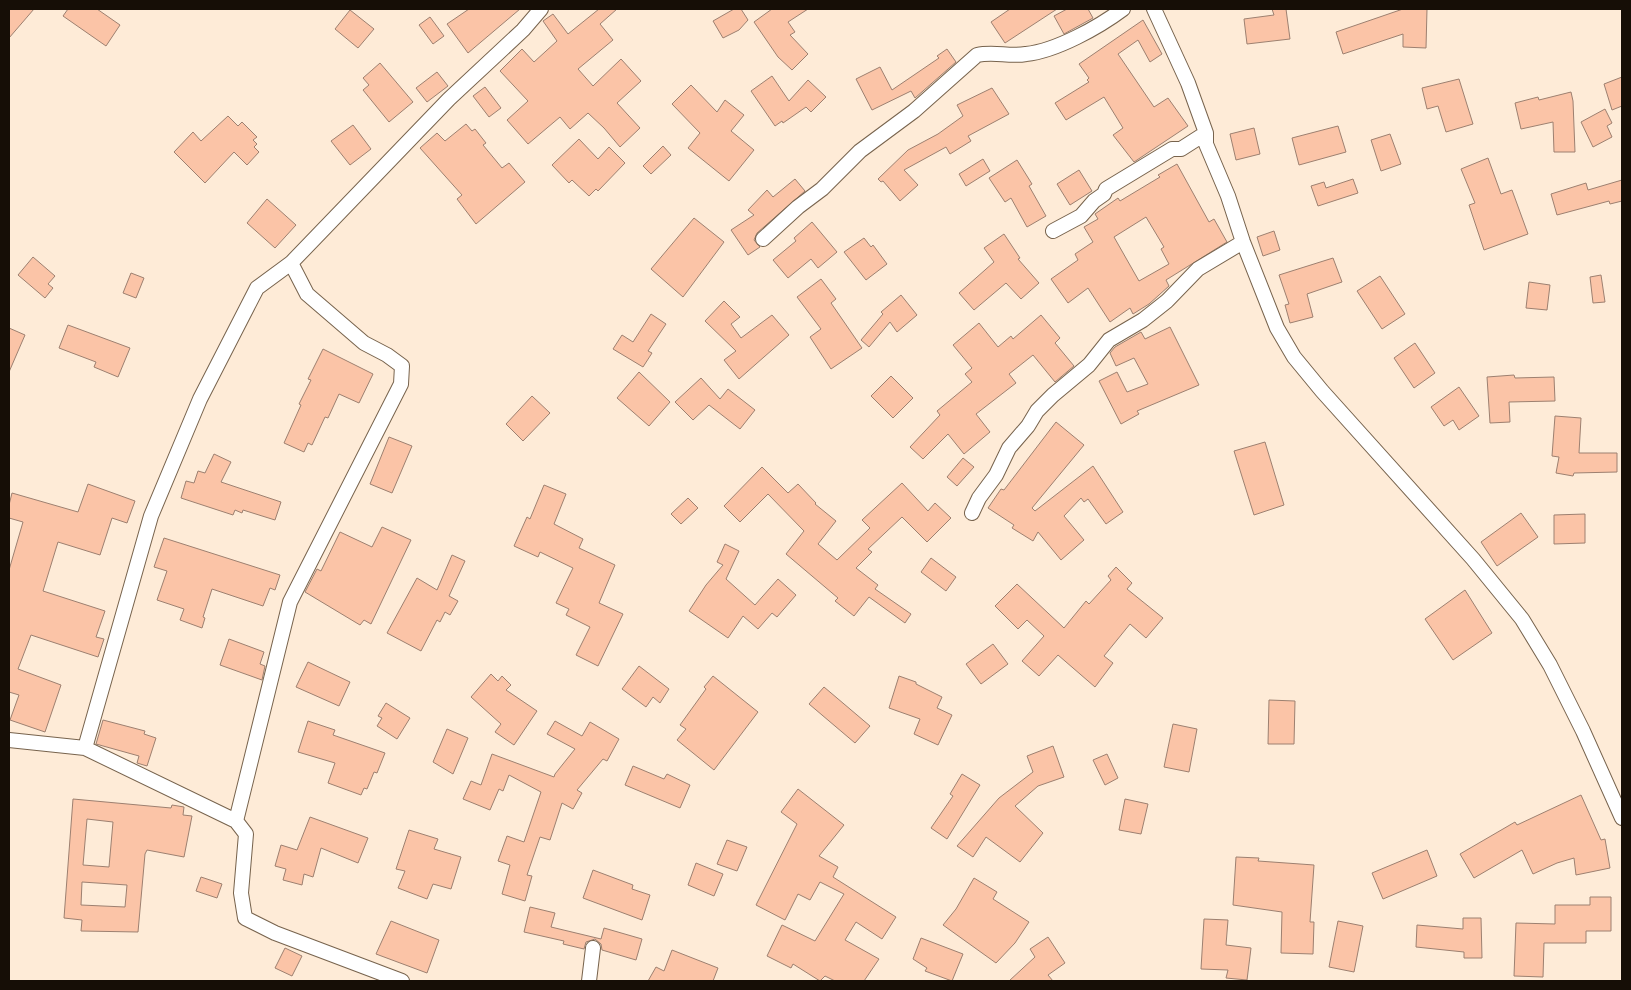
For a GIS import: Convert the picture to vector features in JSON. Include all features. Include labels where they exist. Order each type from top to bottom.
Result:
[{"type":"street","points":[[85,748],[151,516],[200,399],[257,288],[291,264],[449,99],[523,30],[541,9]]},
{"type":"street","points":[[763,239],[822,189],[860,151],[914,111],[977,55],[986,52],[1026,55],[1040,51],[1078,36],[1123,9]]},
{"type":"street","points":[[1154,9],[1188,83],[1206,134],[1206,144],[1228,196],[1243,242],[1277,328],[1294,356],[1322,391],[1473,559],[1522,619],[1566,698],[1616,800],[1622,818]]},
{"type":"street","points":[[1053,231],[1081,216],[1094,200],[1113,185],[1172,149],[1181,149],[1206,134]]},
{"type":"street","points":[[972,513],[979,498],[996,475],[1009,448],[1047,400],[1089,366],[1108,340],[1143,320],[1167,301],[1198,270],[1243,242]]},
{"type":"street","points":[[236,821],[290,602],[401,384],[402,366],[388,355],[364,344],[307,294],[291,264]]},
{"type":"street","points":[[9,740],[85,748],[236,821],[246,834],[241,893],[245,918],[275,933],[402,981]]},
{"type":"street","points":[[589,981],[593,948]]},
{"type":"building","points":[[9,9],[34,9],[9,38]]},
{"type":"building","points":[[68,9],[97,9],[120,25],[106,46],[63,16]]},
{"type":"building","points":[[469,9],[520,9],[468,53],[447,24]]},
{"type":"building","points":[[599,9],[617,9],[600,24],[613,40],[578,69],[593,86],[621,59],[641,81],[617,103],[640,128],[620,147],[588,113],[570,129],[560,117],[528,144],[507,120],[528,101],[500,71],[522,49],[534,62],[557,41],[543,21],[553,14],[568,34]]},
{"type":"building","points":[[734,9],[741,9],[748,20],[739,30],[723,38],[713,21]]},
{"type":"building","points":[[772,9],[808,9],[788,22],[795,32],[790,35],[808,54],[792,70],[778,57],[754,22]]},
{"type":"building","points":[[1010,9],[1057,9],[1005,43],[991,22]]},
{"type":"building","points":[[1067,9],[1088,9],[1093,18],[1064,34],[1054,16]]},
{"type":"building","points":[[1272,9],[1286,9],[1290,39],[1247,44],[1244,19],[1274,15]]},
{"type":"building","points":[[1403,9],[1427,9],[1426,48],[1403,47],[1403,34],[1343,54],[1336,32]]},
{"type":"building","points":[[350,10],[374,29],[358,48],[335,29]]},
{"type":"building","points":[[430,17],[444,36],[433,44],[419,25]]},
{"type":"building","points":[[1143,20],[1162,54],[1150,62],[1138,40],[1118,54],[1154,107],[1168,98],[1188,126],[1134,162],[1113,135],[1123,128],[1104,97],[1066,120],[1055,103],[1089,82],[1087,80],[1089,78],[1079,64]]},
{"type":"building","points":[[947,49],[956,62],[915,98],[911,91],[872,110],[856,79],[880,67],[892,90],[939,58],[937,56]]},
{"type":"building","points":[[380,63],[413,102],[389,122],[363,90],[369,85],[363,78]]},
{"type":"building","points":[[437,72],[448,86],[427,102],[416,88]]},
{"type":"building","points":[[772,76],[789,101],[808,80],[826,97],[811,112],[806,107],[783,123],[782,121],[775,126],[751,91]]},
{"type":"building","points":[[1622,77],[1622,106],[1612,110],[1604,84]]},
{"type":"building","points":[[1459,79],[1473,124],[1446,132],[1438,106],[1427,109],[1422,88]]},
{"type":"building","points":[[691,85],[717,112],[725,100],[744,115],[731,131],[754,150],[729,181],[688,148],[700,133],[672,104]]},
{"type":"building","points":[[485,87],[501,108],[489,117],[473,96]]},
{"type":"building","points":[[992,88],[1009,114],[968,136],[971,141],[950,154],[946,147],[904,170],[918,185],[900,201],[883,181],[881,182],[878,179],[908,150],[938,134],[963,116],[957,105]]},
{"type":"building","points":[[1571,92],[1575,152],[1554,152],[1553,122],[1521,129],[1515,103],[1538,97],[1539,100]]},
{"type":"building","points":[[1605,109],[1612,123],[1607,126],[1612,137],[1593,147],[1581,122]]},
{"type":"building","points":[[228,116],[238,126],[242,122],[257,137],[253,140],[257,144],[254,147],[259,152],[247,165],[234,152],[205,183],[174,152],[193,132],[201,141]]},
{"type":"building","points":[[466,124],[472,131],[475,129],[486,143],[483,145],[502,168],[509,163],[525,182],[476,224],[457,199],[462,195],[420,148],[437,133],[445,141]]},
{"type":"building","points":[[353,125],[371,149],[350,165],[331,141]]},
{"type":"building","points":[[1338,126],[1346,152],[1299,165],[1292,138]]},
{"type":"building","points":[[1254,128],[1260,154],[1236,160],[1230,134]]},
{"type":"building","points":[[1390,134],[1401,164],[1381,171],[1371,140]]},
{"type":"building","points":[[579,139],[598,159],[609,147],[625,163],[598,191],[596,189],[589,196],[572,180],[569,183],[552,165]]},
{"type":"building","points":[[663,146],[671,155],[651,174],[643,166]]},
{"type":"building","points":[[1488,158],[1501,194],[1512,190],[1528,234],[1484,250],[1469,205],[1475,203],[1461,169]]},
{"type":"building","points":[[983,159],[990,171],[966,186],[959,174]]},
{"type":"building","points":[[1017,160],[1032,184],[1029,186],[1046,216],[1027,227],[1011,198],[1005,202],[989,178]]},
{"type":"building","points":[[1177,164],[1209,222],[1214,219],[1227,242],[1166,280],[1169,286],[1149,304],[1133,314],[1130,308],[1110,322],[1088,288],[1068,303],[1051,279],[1078,260],[1075,254],[1093,242],[1084,227],[1098,219],[1095,214],[1118,198],[1120,201],[1160,177],[1158,175]],"holes":[[[1146,217],[1164,247],[1161,249],[1169,264],[1139,281],[1114,237]]]},
{"type":"building","points":[[1079,170],[1092,191],[1070,205],[1057,184]]},
{"type":"building","points":[[795,179],[805,191],[757,233],[754,240],[760,247],[748,255],[731,230],[754,215],[748,210],[767,190],[773,197]]},
{"type":"building","points":[[1353,179],[1358,193],[1318,206],[1311,186],[1324,182],[1326,188]]},
{"type":"building","points":[[1622,180],[1622,201],[1610,204],[1609,201],[1557,215],[1551,194],[1586,183],[1588,190]]},
{"type":"building","points":[[267,199],[296,225],[275,248],[247,223]]},
{"type":"building","points":[[694,218],[724,242],[683,297],[651,269]]},
{"type":"building","points":[[812,222],[837,252],[818,268],[811,259],[788,278],[773,260],[796,241],[794,238]]},
{"type":"building","points":[[1274,231],[1280,250],[1263,256],[1257,237]]},
{"type":"building","points":[[1004,234],[1020,258],[1018,259],[1039,283],[1021,299],[1006,283],[974,310],[959,293],[994,262],[984,248]]},
{"type":"building","points":[[864,238],[871,247],[873,245],[887,264],[866,280],[844,252]]},
{"type":"building","points":[[33,257],[55,276],[48,284],[53,288],[45,298],[18,275]]},
{"type":"building","points":[[1333,258],[1342,282],[1307,294],[1313,317],[1290,323],[1285,305],[1289,304],[1279,275]]},
{"type":"building","points":[[131,273],[144,278],[136,298],[123,293]]},
{"type":"building","points":[[1601,275],[1605,302],[1593,303],[1590,277]]},
{"type":"building","points":[[1380,276],[1405,314],[1382,329],[1357,291]]},
{"type":"building","points":[[821,279],[836,299],[831,303],[862,348],[831,369],[810,337],[821,329],[797,297]]},
{"type":"building","points":[[1529,282],[1550,285],[1547,310],[1526,308]]},
{"type":"building","points":[[901,295],[917,315],[897,332],[890,322],[869,347],[861,340],[883,314],[881,312]]},
{"type":"building","points":[[724,301],[740,317],[731,324],[741,338],[772,315],[789,335],[739,379],[724,360],[736,351],[705,321]]},
{"type":"building","points":[[651,314],[666,324],[648,351],[652,353],[643,367],[613,349],[622,335],[633,342]]},
{"type":"building","points":[[1041,315],[1060,338],[1055,343],[1074,366],[1055,382],[1033,355],[1009,374],[1016,383],[976,414],[990,432],[964,454],[948,434],[923,459],[910,447],[940,415],[937,411],[972,382],[965,374],[972,368],[953,345],[979,323],[998,347],[1011,336],[1013,339]]},
{"type":"building","points":[[68,325],[130,348],[118,377],[94,367],[96,362],[59,348]]},
{"type":"building","points":[[1170,327],[1199,385],[1137,411],[1139,414],[1121,424],[1099,381],[1117,372],[1127,392],[1148,384],[1134,358],[1116,366],[1110,353],[1115,347],[1141,332],[1145,339]]},
{"type":"building","points":[[9,328],[25,335],[9,372]]},
{"type":"building","points":[[1415,343],[1435,373],[1414,388],[1394,358]]},
{"type":"building","points":[[323,349],[373,374],[359,403],[339,394],[328,418],[325,417],[312,445],[308,443],[304,452],[284,443],[301,405],[299,404],[311,380],[308,379]]},
{"type":"building","points":[[639,372],[670,402],[649,426],[617,398]]},
{"type":"building","points":[[1514,375],[1515,378],[1554,377],[1555,401],[1509,402],[1510,422],[1490,423],[1487,377]]},
{"type":"building","points":[[891,376],[913,398],[893,418],[871,396]]},
{"type":"building","points":[[701,378],[720,399],[728,389],[755,410],[740,429],[709,405],[693,420],[675,402]]},
{"type":"building","points":[[1459,387],[1479,416],[1459,430],[1453,420],[1444,426],[1431,407]]},
{"type":"building","points":[[532,396],[550,413],[523,441],[506,424]]},
{"type":"building","points":[[1555,416],[1581,418],[1579,453],[1617,453],[1617,472],[1574,473],[1573,476],[1556,473],[1559,457],[1552,456]]},
{"type":"building","points":[[1056,422],[1084,445],[1032,508],[1035,511],[1093,466],[1123,512],[1106,524],[1088,499],[1084,502],[1081,498],[1064,516],[1084,540],[1061,560],[1038,532],[1033,541],[1012,528],[1014,525],[988,508],[1001,489],[1004,490]]},
{"type":"building","points":[[389,437],[412,446],[392,493],[370,484]]},
{"type":"building","points":[[1265,442],[1284,505],[1254,515],[1234,451]]},
{"type":"building","points":[[214,454],[231,462],[221,482],[281,502],[275,520],[243,510],[242,513],[235,510],[233,515],[181,498],[186,481],[194,483],[198,471],[205,473]]},
{"type":"building","points":[[963,458],[974,467],[957,486],[947,477]]},
{"type":"building","points":[[762,467],[788,493],[798,484],[815,504],[836,521],[818,544],[837,560],[870,528],[862,520],[902,483],[928,511],[935,503],[951,518],[927,542],[902,517],[868,549],[872,552],[856,568],[878,585],[875,589],[911,614],[905,623],[869,597],[854,616],[835,601],[838,598],[786,554],[804,531],[768,494],[740,522],[724,506]]},
{"type":"building","points":[[88,484],[135,501],[127,523],[112,518],[100,555],[58,542],[43,591],[105,611],[96,637],[104,639],[98,657],[31,635],[18,669],[61,685],[45,732],[10,720],[19,695],[9,692],[9,570],[23,522],[9,518],[9,505],[12,493],[78,512]]},
{"type":"building","points":[[544,485],[566,494],[554,524],[583,539],[579,548],[615,565],[599,603],[623,614],[598,666],[576,655],[590,627],[566,615],[569,609],[556,603],[573,568],[540,552],[538,557],[514,546],[527,517],[530,519]]},
{"type":"building","points":[[688,498],[698,508],[681,524],[671,514]]},
{"type":"building","points":[[1521,513],[1538,537],[1497,566],[1481,542]]},
{"type":"building","points":[[1585,514],[1585,543],[1554,544],[1554,515]]},
{"type":"building","points":[[382,527],[411,540],[371,624],[364,620],[360,625],[305,592],[317,569],[321,571],[340,532],[372,547]]},
{"type":"building","points":[[164,538],[280,575],[275,590],[270,588],[263,606],[212,589],[203,617],[205,618],[202,628],[180,620],[184,609],[157,600],[167,571],[154,567]]},
{"type":"building","points":[[725,544],[739,551],[726,579],[755,605],[778,579],[796,595],[777,617],[772,613],[758,629],[743,616],[728,638],[689,611],[706,585],[723,565],[717,562]]},
{"type":"building","points":[[452,555],[465,561],[449,596],[458,601],[450,615],[445,612],[440,622],[437,620],[421,651],[387,633],[417,578],[437,590]]},
{"type":"building","points":[[931,558],[956,577],[946,591],[921,572]]},
{"type":"building","points":[[1116,567],[1132,583],[1127,589],[1163,618],[1146,638],[1130,624],[1104,656],[1113,663],[1095,687],[1058,655],[1039,676],[1022,661],[1044,636],[1027,620],[1018,629],[995,606],[1017,584],[1064,628],[1086,601],[1089,604],[1111,580],[1108,576]]},
{"type":"building","points":[[1465,590],[1492,633],[1453,660],[1425,619]]},
{"type":"building","points":[[229,639],[264,652],[260,664],[265,666],[262,680],[220,665]]},
{"type":"building","points":[[993,644],[1008,664],[981,684],[966,664]]},
{"type":"building","points":[[308,662],[350,682],[339,706],[296,687]]},
{"type":"building","points":[[639,666],[669,689],[660,703],[653,697],[646,707],[622,689]]},
{"type":"building","points":[[491,674],[498,681],[502,676],[511,685],[506,690],[537,711],[514,745],[495,732],[501,724],[471,697]]},
{"type":"building","points":[[713,676],[758,712],[714,770],[677,740],[686,729],[680,725]]},
{"type":"building","points":[[899,676],[916,682],[916,684],[942,697],[937,708],[952,715],[938,745],[914,734],[920,719],[889,708]]},
{"type":"building","points":[[824,687],[870,726],[855,743],[809,704]]},
{"type":"building","points":[[1269,700],[1295,701],[1294,744],[1268,744]]},
{"type":"building","points":[[386,703],[410,718],[397,739],[377,726],[382,718],[378,716]]},
{"type":"building","points":[[103,720],[145,731],[144,734],[156,738],[147,766],[137,763],[139,756],[96,744]]},
{"type":"building","points":[[308,721],[335,730],[333,735],[385,753],[377,773],[374,772],[367,789],[364,788],[361,795],[328,783],[335,763],[298,752]]},
{"type":"building","points":[[555,721],[582,736],[590,722],[619,739],[607,761],[603,759],[577,790],[582,793],[573,809],[562,803],[550,840],[540,837],[527,875],[532,876],[525,901],[502,894],[510,865],[498,861],[507,836],[524,842],[541,792],[509,775],[503,791],[499,789],[490,810],[463,799],[471,781],[481,785],[492,754],[554,777],[575,749],[547,734]]},
{"type":"building","points":[[1173,724],[1197,729],[1189,772],[1164,767]]},
{"type":"building","points":[[447,729],[468,738],[453,774],[433,762]]},
{"type":"building","points":[[1053,746],[1064,777],[1038,786],[1015,806],[1043,833],[1020,862],[986,837],[973,857],[957,846],[999,798],[1033,772],[1027,756]]},
{"type":"building","points":[[1107,754],[1118,778],[1105,785],[1093,760]]},
{"type":"building","points":[[633,766],[664,779],[667,774],[690,785],[680,808],[625,785]]},
{"type":"building","points":[[962,774],[980,785],[947,839],[931,828],[953,796],[950,794]]},
{"type":"building","points":[[798,789],[844,825],[819,856],[838,867],[833,877],[896,917],[882,939],[856,922],[845,940],[879,959],[864,981],[835,981],[825,976],[820,981],[793,964],[791,968],[767,956],[782,925],[815,941],[844,894],[820,882],[810,900],[798,894],[785,920],[756,905],[797,824],[781,812]]},
{"type":"building","points":[[1581,795],[1601,840],[1605,839],[1610,868],[1576,875],[1574,858],[1557,863],[1533,874],[1522,850],[1474,878],[1460,854],[1515,822],[1517,825]]},
{"type":"building","points":[[73,799],[171,808],[172,805],[184,807],[183,815],[192,816],[184,857],[147,850],[145,854],[138,932],[81,931],[82,920],[64,918]],"holes":[[[87,819],[113,822],[109,867],[83,865]],[[82,882],[127,885],[125,907],[81,905]]]},
{"type":"building","points":[[1125,799],[1148,804],[1141,834],[1119,830]]},
{"type":"building","points":[[310,817],[368,838],[358,863],[321,848],[313,877],[304,874],[302,885],[283,880],[286,869],[275,866],[281,845],[297,850]]},
{"type":"building","points":[[409,830],[438,839],[434,849],[461,857],[451,889],[433,884],[427,899],[398,888],[405,871],[396,869]]},
{"type":"building","points":[[727,840],[747,847],[737,871],[717,864]]},
{"type":"building","points":[[1427,850],[1437,876],[1383,899],[1372,873]]},
{"type":"building","points":[[1236,857],[1259,858],[1258,861],[1314,865],[1310,922],[1314,922],[1313,954],[1281,953],[1282,912],[1233,905]]},
{"type":"building","points":[[696,863],[723,874],[714,896],[688,885]]},
{"type":"building","points":[[593,870],[633,885],[632,889],[650,895],[642,920],[583,898]]},
{"type":"building","points":[[201,877],[222,884],[217,898],[196,891]]},
{"type":"building","points":[[974,878],[997,892],[993,899],[1029,922],[1015,943],[996,963],[943,925],[956,909]]},
{"type":"building","points":[[1590,897],[1611,897],[1611,931],[1586,931],[1586,943],[1544,943],[1543,977],[1514,976],[1516,923],[1555,924],[1555,905],[1590,905]]},
{"type":"building","points":[[530,907],[555,913],[551,927],[601,939],[604,928],[642,939],[636,960],[602,950],[601,944],[595,939],[586,942],[584,949],[563,944],[564,941],[524,932]]},
{"type":"building","points":[[1463,918],[1481,918],[1482,958],[1464,958],[1464,952],[1416,947],[1417,925],[1463,929]]},
{"type":"building","points":[[1204,919],[1228,920],[1226,945],[1251,948],[1247,980],[1226,978],[1228,970],[1201,969]]},
{"type":"building","points":[[391,921],[439,940],[427,973],[376,954]]},
{"type":"building","points":[[1338,921],[1363,926],[1354,972],[1329,967]]},
{"type":"building","points":[[1048,937],[1065,963],[1048,975],[1053,981],[1009,981],[1035,957],[1030,949]]},
{"type":"building","points":[[921,938],[963,954],[952,981],[925,971],[927,968],[913,959]]},
{"type":"building","points":[[285,948],[302,956],[292,976],[275,968]]},
{"type":"building","points":[[672,950],[718,968],[713,981],[648,981],[656,967],[664,971]]}]
